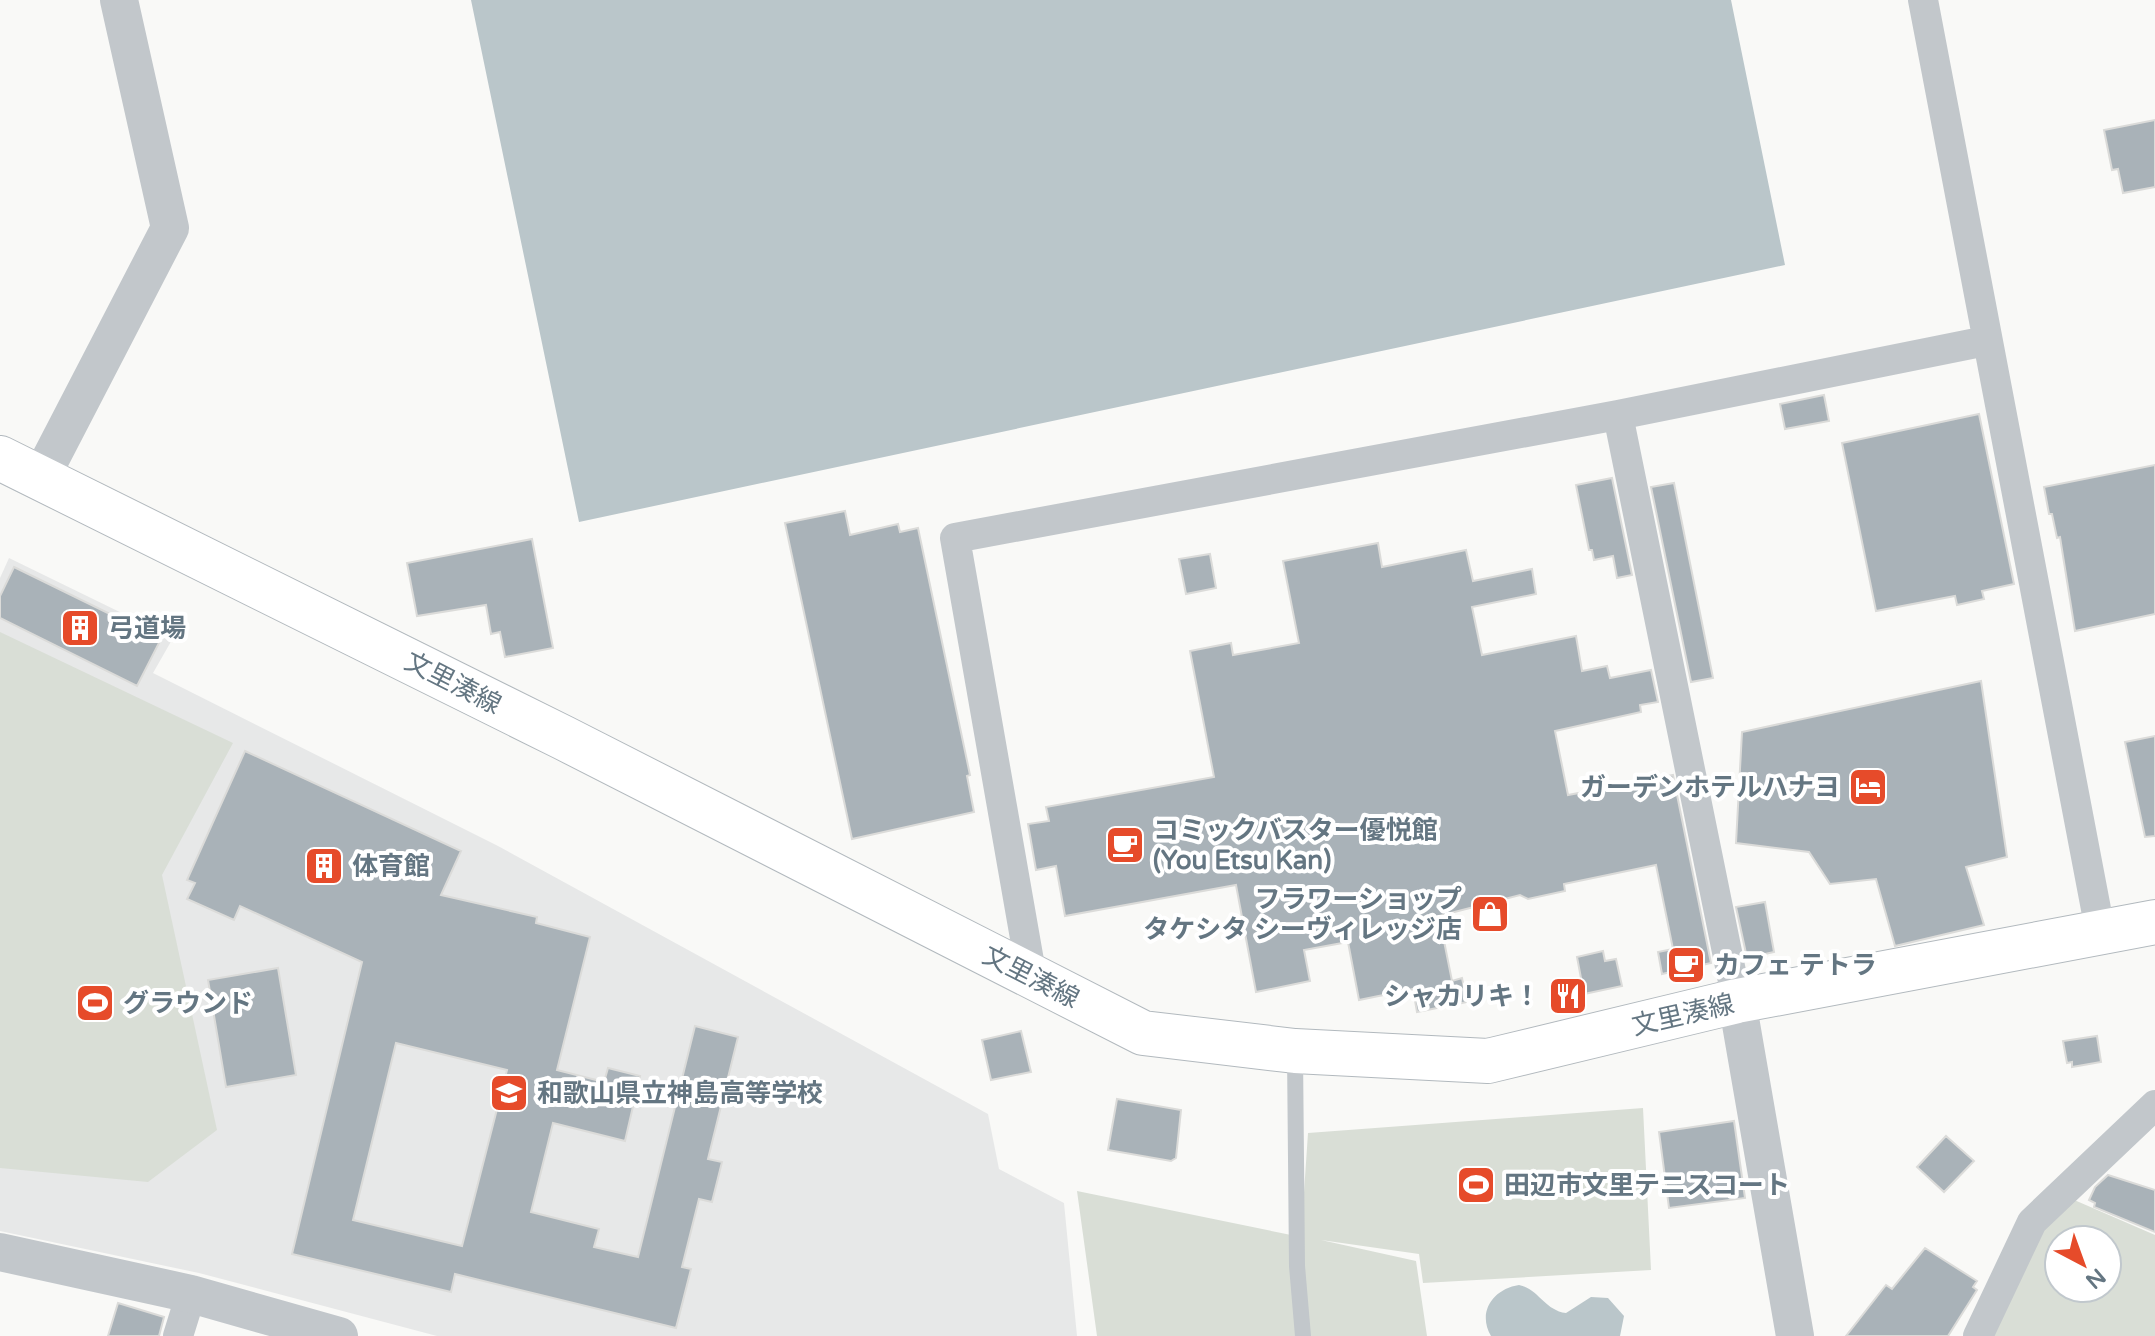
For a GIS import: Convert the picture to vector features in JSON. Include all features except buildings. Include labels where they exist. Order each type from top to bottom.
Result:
[{"type":"main road","name":"文里湊線","points":[[0,458],[564,738],[1143,1033],[1295,1051],[1488,1061],[1737,1001],[2155,922]]},
{"type":"street","points":[[41,477],[170,228],[119,0]]},
{"type":"street","points":[[1923,0],[2100,930]]},
{"type":"street","points":[[1032,978],[955,538],[1618,415],[1986,341]]},
{"type":"street","points":[[1618,415],[1737,1001],[1795,1336]]},
{"type":"street","points":[[1978,1336],[2032,1222],[2155,1105]]},
{"type":"street","points":[[0,1252],[191,1294],[339,1336]]},
{"type":"street","points":[[178,1336],[191,1294]]},
{"type":"lane","points":[[1295,1051],[1297,1266],[1303,1336]]},
{"type":"shaded area","points":[[471,0],[1731,0],[1785,265],[579,522]]},
{"type":"shaded area","points":[[9,558],[173,638],[153,673],[498,846],[988,1114],[999,1169],[1064,1203],[1077,1336],[437,1336],[199,1273],[0,1231],[0,578]]},
{"type":"shaded area","name":"グラウンド","points":[[0,632],[233,743],[162,875],[217,1130],[148,1182],[0,1168]]},
{"type":"shaded area","points":[[1643,1108],[1651,1270],[1423,1283],[1419,1254],[1321,1240],[1416,1261],[1427,1336],[1097,1336],[1077,1191],[1301,1237],[1308,1133]]},
{"type":"shaded area","points":[[2072,1199],[2155,1235],[2155,1336],[1991,1336],[2036,1239],[2043,1231],[2043,1304],[2123,1304],[2123,1224],[2050,1224]]},
{"type":"shaded area","points":[[1519,1285],[1532,1291],[1552,1308],[1566,1313],[1591,1297],[1608,1298],[1624,1316],[1620,1336],[1491,1336],[1486,1318],[1490,1303],[1502,1291]]},
{"type":"place","name":"弓道場","points":[[80,628]]},
{"type":"place","name":"ガーデンホテルハナヨ","points":[[1868,787]]},
{"type":"place","name":"コミックバスター優悦館 (You Etsu Kan)","points":[[1125,845]]},
{"type":"place","name":"体育館","points":[[324,866]]},
{"type":"place","name":"フラワーショップ タケシタ シーヴィレッジ店","points":[[1490,914]]},
{"type":"place","name":"カフェ テトラ","points":[[1686,965]]},
{"type":"place","name":"シャカリキ！","points":[[1568,996]]},
{"type":"place","name":"グラウンド","points":[[95,1003]]},
{"type":"place","name":"和歌山県立神島高等学校","points":[[509,1093]]},
{"type":"place","name":"田辺市文里テニスコート","points":[[1476,1185]]}]
